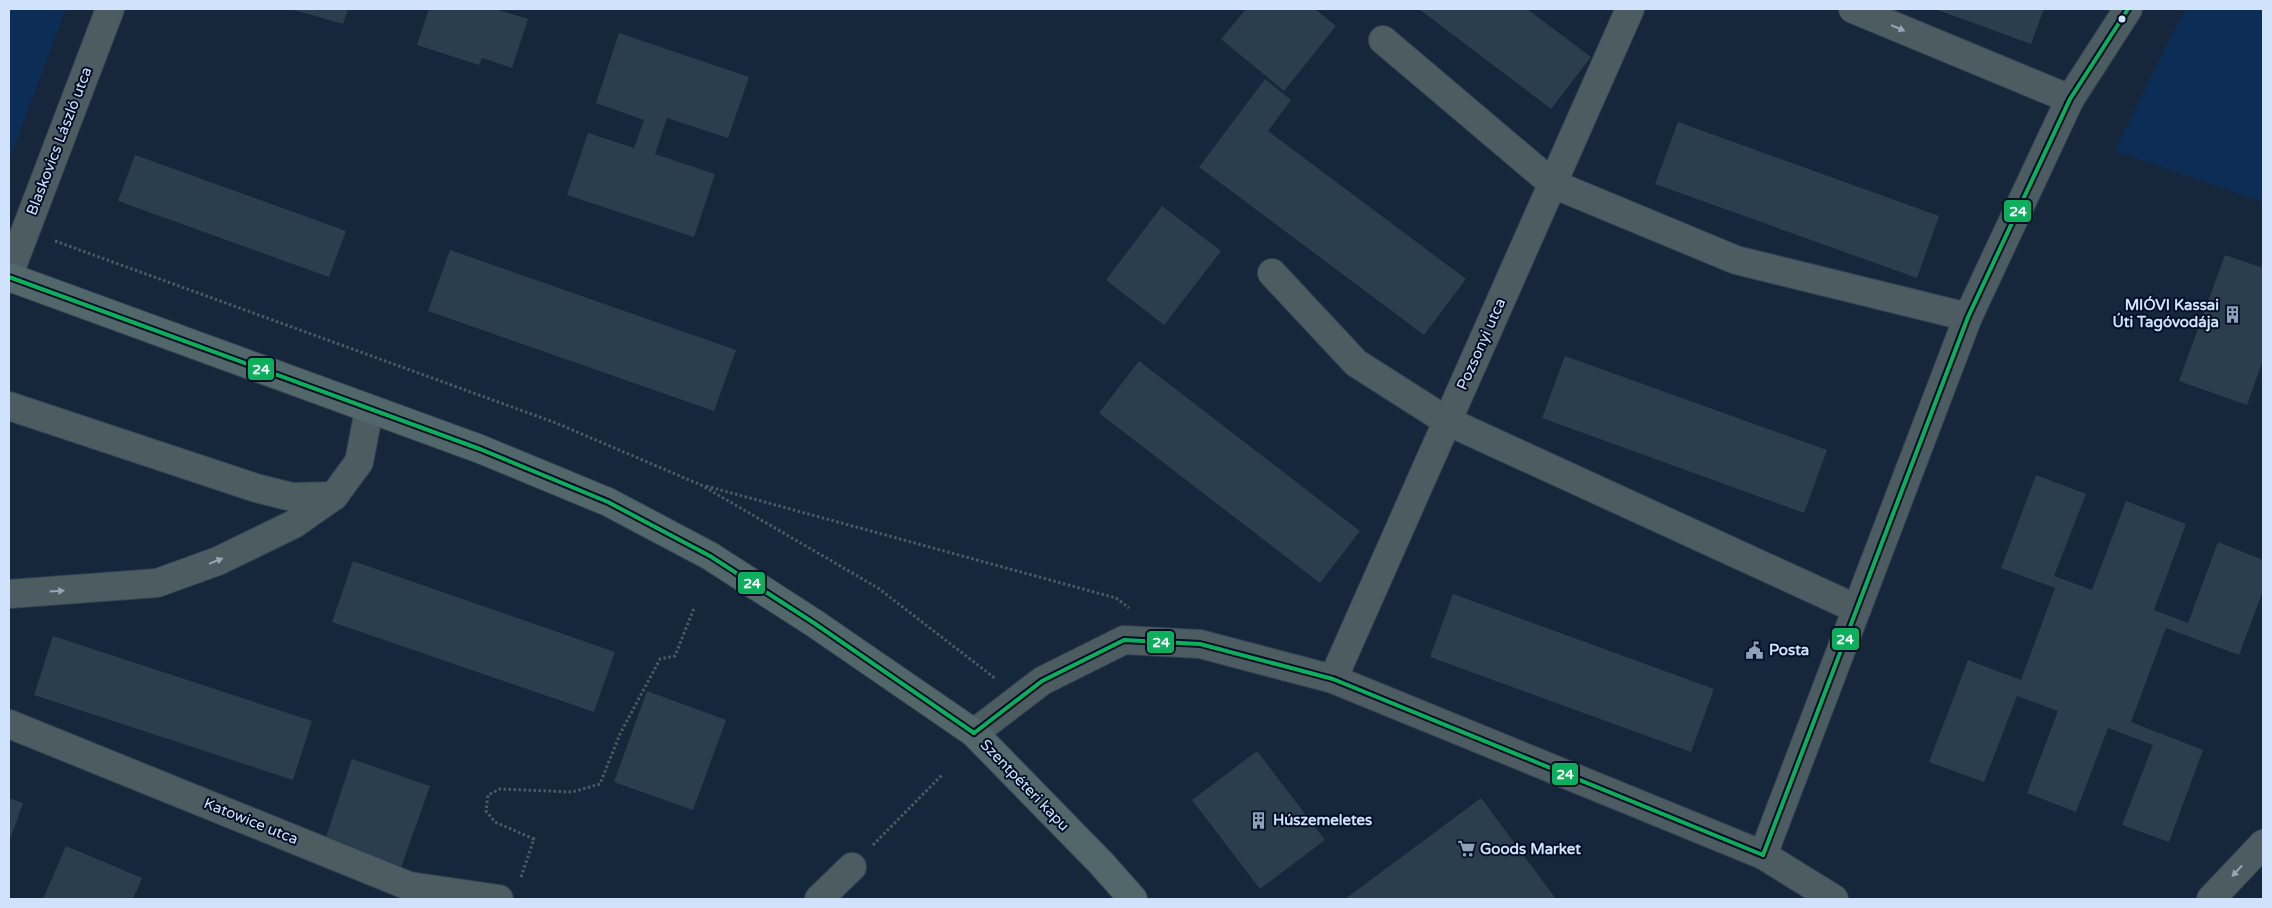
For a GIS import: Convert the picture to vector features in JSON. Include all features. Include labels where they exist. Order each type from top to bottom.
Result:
[{"type":"main road","name":"Szentpéteri kapu","points":[[9,276],[369,410],[480,449],[608,502],[710,556],[814,623],[974,732],[1101,863],[1132,899]]},
{"type":"street","name":"Blaskovics László utca","points":[[9,276],[24,230],[110,9]]},
{"type":"street","name":"Pozsonyi utca","points":[[1333,680],[1630,9]]},
{"type":"street","points":[[1853,9],[2070,100]]},
{"type":"street","points":[[1763,855],[1968,316],[2070,100],[2128,9]]},
{"type":"street","points":[[1384,40],[1552,184],[1736,260],[1968,316]]},
{"type":"street","points":[[1272,273],[1356,363],[1447,422],[1857,608]]},
{"type":"street","points":[[9,406],[256,488],[292,497],[334,496]]},
{"type":"street","points":[[9,594],[157,583],[218,561],[253,545],[294,524],[334,496],[360,462],[369,410]]},
{"type":"street","points":[[974,732],[1042,681],[1124,640],[1200,644],[1333,680],[1763,855],[1834,899]]},
{"type":"street","name":"Katowice utca","points":[[9,724],[409,886],[509,891]]},
{"type":"street","points":[[2211,899],[2263,844]]},
{"type":"street","points":[[819,899],[852,867]]},
{"type":"path","points":[[24,230],[556,423],[701,485],[878,588],[1020,698]]},
{"type":"path","points":[[701,485],[1116,598],[1130,609]]},
{"type":"path","points":[[509,891],[534,839],[495,822],[486,811],[488,795],[500,789],[525,792],[572,792],[600,784],[620,734],[660,659],[675,656],[694,608]]},
{"type":"path","points":[[852,867],[942,775]]},
{"type":"shaded area","points":[[9,9],[66,9],[9,160]]},
{"type":"shaded area","points":[[2187,9],[2263,9],[2263,202],[2115,151],[2175,28]]},
{"type":"building","points":[[291,9],[348,9],[343,24]]},
{"type":"building","points":[[429,9],[496,9],[528,19],[512,68],[482,58],[479,65],[417,45]]},
{"type":"building","points":[[1246,9],[1315,9],[1336,26],[1284,91],[1221,39]]},
{"type":"building","points":[[1419,9],[1527,9],[1591,57],[1551,109]]},
{"type":"building","points":[[1935,9],[2044,9],[2031,44]]},
{"type":"building","points":[[619,33],[749,77],[728,138],[667,118],[655,154],[715,174],[694,237],[567,195],[588,133],[634,148],[644,120],[596,103]]},
{"type":"building","points":[[1265,79],[1291,100],[1268,131],[1466,279],[1424,335],[1199,167]]},
{"type":"building","points":[[1678,122],[1939,216],[1917,278],[1655,184]]},
{"type":"building","points":[[135,155],[346,231],[329,277],[118,201]]},
{"type":"building","points":[[1162,206],[1221,251],[1164,325],[1106,280]]},
{"type":"building","points":[[450,250],[736,350],[714,411],[428,311]]},
{"type":"building","name":"MIÓVI Kassai Úti Tagóvodája","points":[[2225,255],[2263,268],[2263,360],[2247,405],[2179,381]]},
{"type":"building","points":[[1565,356],[1827,450],[1804,513],[1542,418]]},
{"type":"building","points":[[1139,361],[1360,531],[1320,583],[1099,413]]},
{"type":"building","points":[[2036,475],[2086,494],[2054,576],[2092,590],[2126,501],[2186,524],[2154,610],[2188,623],[2218,542],[2263,560],[2263,591],[2239,655],[2166,628],[2131,722],[2203,750],[2169,842],[2122,825],[2153,745],[2108,728],[2076,812],[2027,793],[2058,711],[2017,696],[1984,782],[1929,762],[1968,660],[2021,680],[2055,588],[2001,568]]},
{"type":"building","points":[[353,561],[615,652],[594,712],[332,622]]},
{"type":"building","points":[[1453,594],[1714,689],[1691,752],[1430,657]]},
{"type":"building","points":[[53,636],[312,721],[293,780],[34,695]]},
{"type":"building","points":[[647,691],[726,720],[693,810],[614,782]]},
{"type":"building","name":"Húszemeletes","points":[[1257,751],[1325,840],[1260,889],[1192,800]]},
{"type":"building","points":[[352,759],[430,786],[398,876],[322,849]]},
{"type":"building","points":[[9,798],[23,803],[9,842]]},
{"type":"building","name":"Goods Market","points":[[1481,798],[1556,899],[1345,899]]},
{"type":"building","points":[[66,846],[142,878],[133,899],[43,899]]},
{"type":"transit line","name":"24","points":[[1763,855],[1968,317],[2070,99],[2128,9]]},
{"type":"transit line","name":"24","points":[[9,277],[480,449],[608,502],[710,556],[814,623],[974,733]]},
{"type":"transit line","name":"24","points":[[974,733],[1042,681],[1124,640],[1200,644],[1333,679],[1763,855]]},
{"type":"place","name":"MIÓVI Kassai Úti Tagóvodája","points":[[2233,314]]},
{"type":"place","name":"Posta","points":[[1755,650]]},
{"type":"place","name":"Húszemeletes","points":[[1259,820]]},
{"type":"place","name":"Goods Market","points":[[1466,849]]}]
